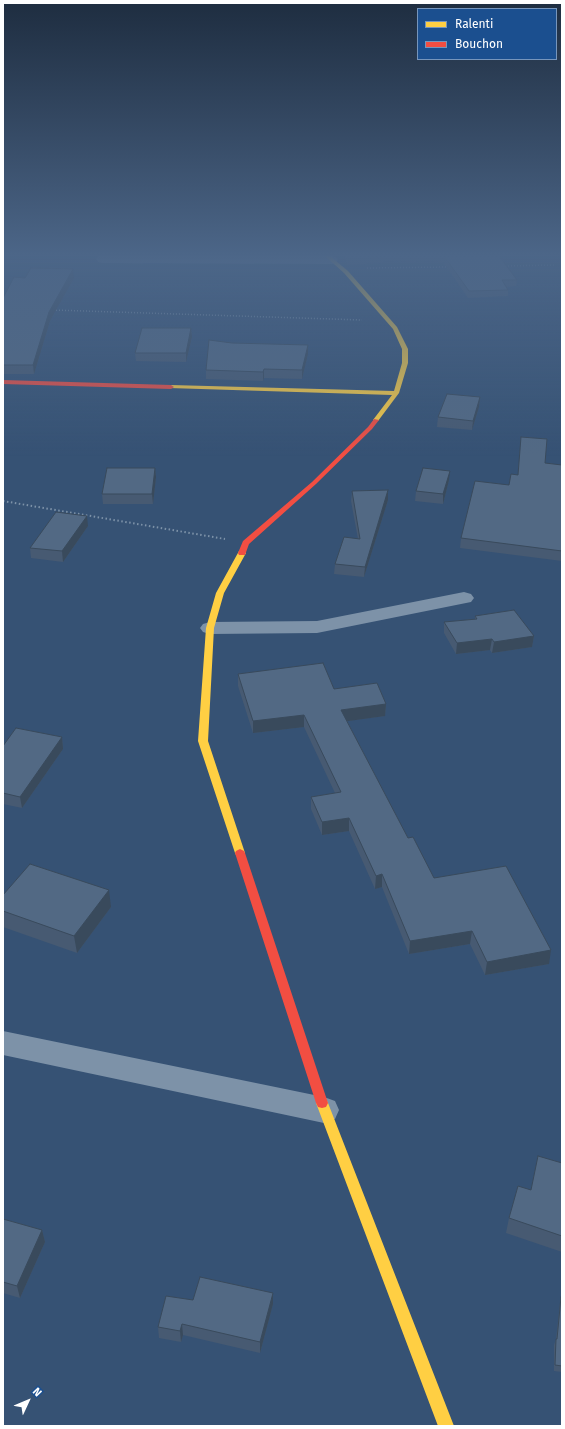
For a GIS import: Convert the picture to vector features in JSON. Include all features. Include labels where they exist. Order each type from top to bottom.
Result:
[{"type":"street","points":[[391,323],[405,349],[405,364],[402,378],[396,393],[370,428],[314,483],[246,543],[239,561],[220,593],[210,628],[203,741],[324,1110],[446,1426]]},
{"type":"street","points":[[3,382],[396,393]]},
{"type":"street","points":[[210,628],[317,627],[464,598]]},
{"type":"street","points":[[3,1043],[324,1110]]},
{"type":"path","points":[[3,501],[246,543]]},
{"type":"building","points":[[3,323],[46,323],[33,365],[3,365]]},
{"type":"building","points":[[142,328],[191,328],[186,353],[135,353]]},
{"type":"building","points":[[209,340],[232,343],[308,345],[302,370],[264,369],[263,372],[206,370]]},
{"type":"building","points":[[447,394],[480,397],[473,421],[438,417]]},
{"type":"building","points":[[521,437],[547,439],[545,463],[562,465],[562,551],[461,538],[475,481],[509,485],[511,474],[518,475]]},
{"type":"building","points":[[107,468],[155,468],[152,494],[102,494]]},
{"type":"building","points":[[423,468],[450,471],[443,494],[416,491]]},
{"type":"building","points":[[388,490],[365,567],[335,564],[344,537],[360,539],[352,491]]},
{"type":"building","points":[[56,512],[87,516],[62,551],[30,548]]},
{"type":"building","points":[[514,610],[534,636],[494,642],[492,639],[457,643],[444,622],[477,619],[475,616]]},
{"type":"building","points":[[323,663],[334,689],[377,683],[386,704],[341,710],[408,838],[413,837],[434,878],[506,866],[551,950],[487,962],[472,931],[410,941],[382,874],[376,876],[349,818],[322,822],[311,797],[341,792],[304,715],[253,721],[238,674]]},
{"type":"building","points":[[16,728],[62,737],[20,797],[3,793],[3,746]]},
{"type":"building","points":[[30,864],[109,890],[74,936],[3,911],[3,895]]},
{"type":"building","points":[[538,1156],[562,1163],[562,1236],[509,1218],[518,1186],[531,1190]]},
{"type":"building","points":[[3,1219],[42,1230],[17,1286],[3,1282]]},
{"type":"building","points":[[200,1277],[273,1293],[260,1342],[182,1324],[180,1331],[158,1327],[166,1296],[193,1300]]},
{"type":"building","points":[[561,1297],[562,1366],[555,1365],[556,1339]]},
{"type":"traffic: slow","points":[[376,420],[396,393],[405,363],[405,349],[395,328],[390,323]]},
{"type":"traffic: slow","points":[[171,387],[396,393]]},
{"type":"traffic: slow","points":[[240,853],[203,741],[210,628],[220,593],[242,553]]},
{"type":"traffic: slow","points":[[322,1103],[446,1426]]},
{"type":"traffic: jam","points":[[3,382],[171,387]]},
{"type":"traffic: jam","points":[[242,553],[246,543],[314,483],[370,428],[376,420]]},
{"type":"traffic: jam","points":[[240,853],[322,1103]]}]
